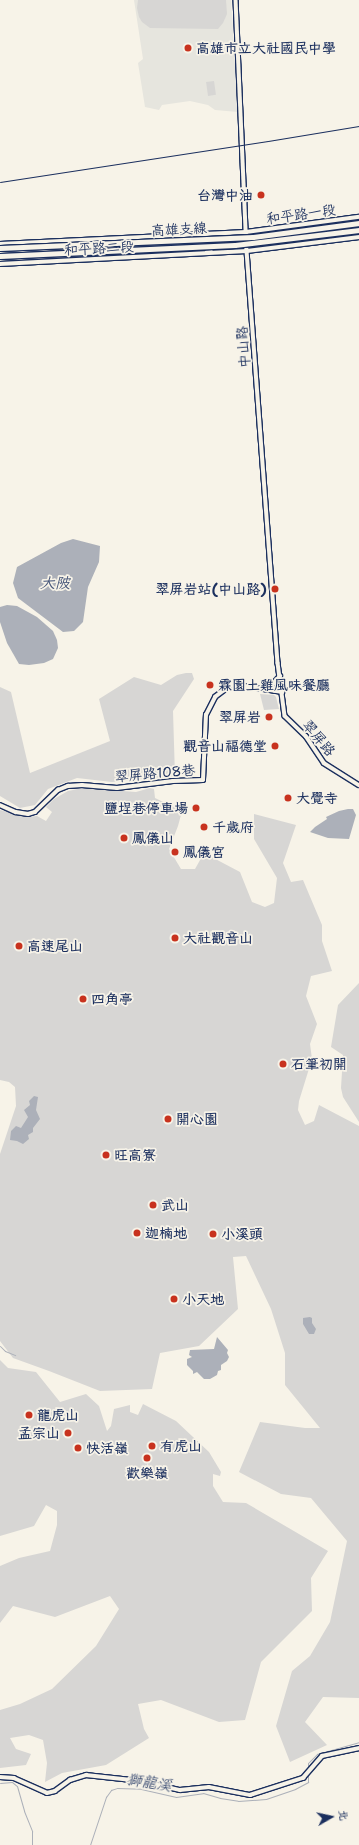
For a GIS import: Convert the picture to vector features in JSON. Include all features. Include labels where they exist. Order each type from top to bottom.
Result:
[{"type":"highway","name":"高雄支線","points":[[0,248],[253,237],[359,223]]},
{"type":"highway","name":"高雄支線","points":[[0,256],[235,245],[359,230]]},
{"type":"street","name":"中山路","points":[[236,0],[247,251],[282,692]]},
{"type":"street","name":"和平路一段","points":[[246,232],[359,217]]},
{"type":"street","points":[[207,253],[220,243],[284,236],[295,226]]},
{"type":"street","name":"和平路二段","points":[[0,244],[246,232]]},
{"type":"street","name":"和平路一段","points":[[247,251],[359,236]]},
{"type":"street","name":"和平路二段","points":[[0,264],[247,251]]},
{"type":"street","points":[[262,689],[272,685],[280,676]]},
{"type":"street","name":"翠屏路108巷","points":[[0,805],[16,812],[28,814],[35,812],[58,790],[68,786],[82,785],[133,788],[158,782],[203,780],[206,715],[215,698],[232,684],[282,692]]},
{"type":"street","name":"翠屏路","points":[[282,692],[286,718],[306,736],[324,763],[359,785]]},
{"type":"street","points":[[0,1778],[14,1778],[42,1791],[52,1792],[70,1780],[86,1775],[141,1780],[180,1790],[209,1787],[250,1795],[303,1778],[322,1756],[359,1748]]},
{"type":"shaded area","name":"高雄市立大社國民中學","points":[[134,0],[231,0],[238,112],[215,110],[208,105],[190,101],[162,105],[159,110],[145,107],[138,63],[143,59]]},
{"type":"shaded area","points":[[138,0],[226,0],[227,14],[223,23],[218,29],[150,28],[142,22],[139,17],[137,8]]},
{"type":"shaded area","points":[[214,81],[216,95],[208,96],[206,82]]},
{"type":"shaded area","points":[[192,673],[194,679],[173,711],[175,776],[112,782],[77,778],[48,789],[35,805],[20,808],[0,796],[0,687],[11,692],[30,773],[110,741],[99,699],[134,677],[161,685],[177,675]]},
{"type":"shaded area","points":[[260,694],[274,695],[276,697],[279,709],[264,710]]},
{"type":"shaded area","points":[[83,788],[136,792],[150,788],[154,789],[155,798],[182,811],[169,849],[181,869],[195,869],[204,853],[240,872],[252,902],[265,907],[274,903],[277,878],[254,839],[254,814],[296,825],[283,863],[291,882],[303,880],[322,925],[322,941],[332,971],[311,976],[306,996],[317,1024],[310,1044],[312,1059],[299,1101],[298,1110],[305,1125],[314,1121],[319,1105],[359,1126],[359,1698],[323,1697],[305,1722],[327,1745],[290,1762],[276,1726],[292,1671],[310,1656],[330,1622],[347,1541],[311,1498],[281,1494],[239,1472],[260,1422],[305,1428],[320,1428],[285,1385],[285,1353],[271,1309],[246,1256],[233,1257],[238,1309],[199,1346],[160,1353],[152,1389],[100,1391],[13,1358],[0,1341],[0,1154],[16,1106],[15,1087],[9,1082],[0,1080],[0,810],[28,817],[37,816],[46,821],[52,812],[46,807],[54,799],[68,791]]},
{"type":"shaded area","points":[[359,983],[359,1122],[343,1097],[341,1088],[343,1055],[331,1047],[338,1005]]},
{"type":"shaded area","points":[[0,1360],[8,1368],[36,1372],[60,1402],[86,1394],[99,1406],[107,1431],[111,1426],[114,1409],[130,1405],[130,1412],[138,1415],[143,1404],[176,1421],[209,1452],[221,1472],[220,1476],[213,1474],[213,1486],[223,1502],[246,1503],[328,1551],[311,1578],[312,1611],[261,1662],[245,1720],[219,1722],[161,1700],[138,1704],[144,1729],[149,1738],[106,1765],[62,1773],[45,1782],[47,1763],[43,1740],[29,1735],[10,1738],[16,1749],[31,1754],[26,1765],[0,1768],[0,1710],[20,1704],[52,1689],[96,1646],[119,1609],[110,1596],[55,1617],[13,1606],[0,1623],[0,1566],[19,1558],[50,1551],[57,1525],[57,1511],[46,1505],[34,1526],[0,1536]]},
{"type":"water","name":"大陂","points":[[73,539],[100,546],[99,562],[88,587],[83,622],[74,631],[63,632],[18,598],[13,583],[17,567],[61,543]]},
{"type":"water","name":"大陂","points":[[7,605],[17,606],[37,617],[53,631],[57,640],[58,648],[53,659],[44,663],[29,665],[19,664],[7,643],[0,622],[0,607]]},
{"type":"water","points":[[348,809],[353,809],[356,815],[349,839],[328,838],[310,832],[327,819],[326,817]]},
{"type":"water","points":[[34,1096],[38,1097],[36,1110],[40,1119],[33,1128],[33,1132],[28,1135],[29,1139],[23,1144],[10,1140],[11,1131],[16,1126],[21,1128],[28,1117],[24,1110],[30,1105],[29,1101]]},
{"type":"water","points":[[303,1318],[312,1318],[312,1323],[316,1329],[314,1334],[309,1334],[303,1324]]},
{"type":"water","points":[[217,1337],[228,1350],[227,1353],[229,1357],[227,1361],[221,1365],[221,1370],[218,1371],[217,1375],[210,1379],[204,1379],[197,1372],[193,1374],[193,1371],[187,1365],[187,1359],[192,1357],[189,1355],[190,1350],[214,1349]]},
{"type":"waterway","points":[[0,1346],[5,1351],[15,1355]]},
{"type":"waterway","name":"獅龍溪","points":[[308,1770],[308,1763],[317,1754],[359,1742]]},
{"type":"waterway","name":"獅龍溪","points":[[90,1845],[106,1797],[111,1790],[117,1788],[141,1789],[176,1797],[203,1793],[238,1801],[266,1799],[295,1789],[308,1782],[308,1775]]},
{"type":"waterway","name":"獅龍溪","points":[[0,1783],[12,1782],[17,1786],[24,1811],[32,1831],[32,1845]]},
{"type":"railway","points":[[0,182],[359,126]]},
{"type":"place","name":"高雄市立大社國民中學","points":[[188,48]]},
{"type":"place","name":"台灣中油","points":[[261,195]]},
{"type":"place","name":"翠屏岩站(中山路)","points":[[275,589]]},
{"type":"place","name":"霖園土雞風味餐廳","points":[[210,685]]},
{"type":"place","name":"翠屏岩","points":[[269,717]]},
{"type":"place","name":"觀音山福德堂","points":[[275,746]]},
{"type":"place","name":"大覺寺","points":[[288,798]]},
{"type":"place","name":"鹽埕巷停車場","points":[[196,808]]},
{"type":"place","name":"千歲府","points":[[204,827]]},
{"type":"place","name":"鳳儀山","points":[[124,838]]},
{"type":"place","name":"鳳儀宮","points":[[175,852]]},
{"type":"place","name":"大社觀音山","points":[[175,938]]},
{"type":"place","name":"高速尾山","points":[[19,946]]},
{"type":"place","name":"四角亭","points":[[83,999]]},
{"type":"place","name":"石筆初開","points":[[283,1064]]},
{"type":"place","name":"開心園","points":[[168,1119]]},
{"type":"place","name":"旺高寮","points":[[106,1155]]},
{"type":"place","name":"武山","points":[[153,1205]]},
{"type":"place","name":"迦楠地","points":[[137,1233]]},
{"type":"place","name":"小溪頭","points":[[213,1234]]},
{"type":"place","name":"小天地","points":[[174,1299]]},
{"type":"place","name":"龍虎山","points":[[29,1415]]},
{"type":"place","name":"孟宗山","points":[[68,1433]]},
{"type":"place","name":"有虎山","points":[[152,1446]]},
{"type":"place","name":"快活嶺","points":[[78,1448]]},
{"type":"place","name":"歡樂嶺","points":[[147,1458]]}]
